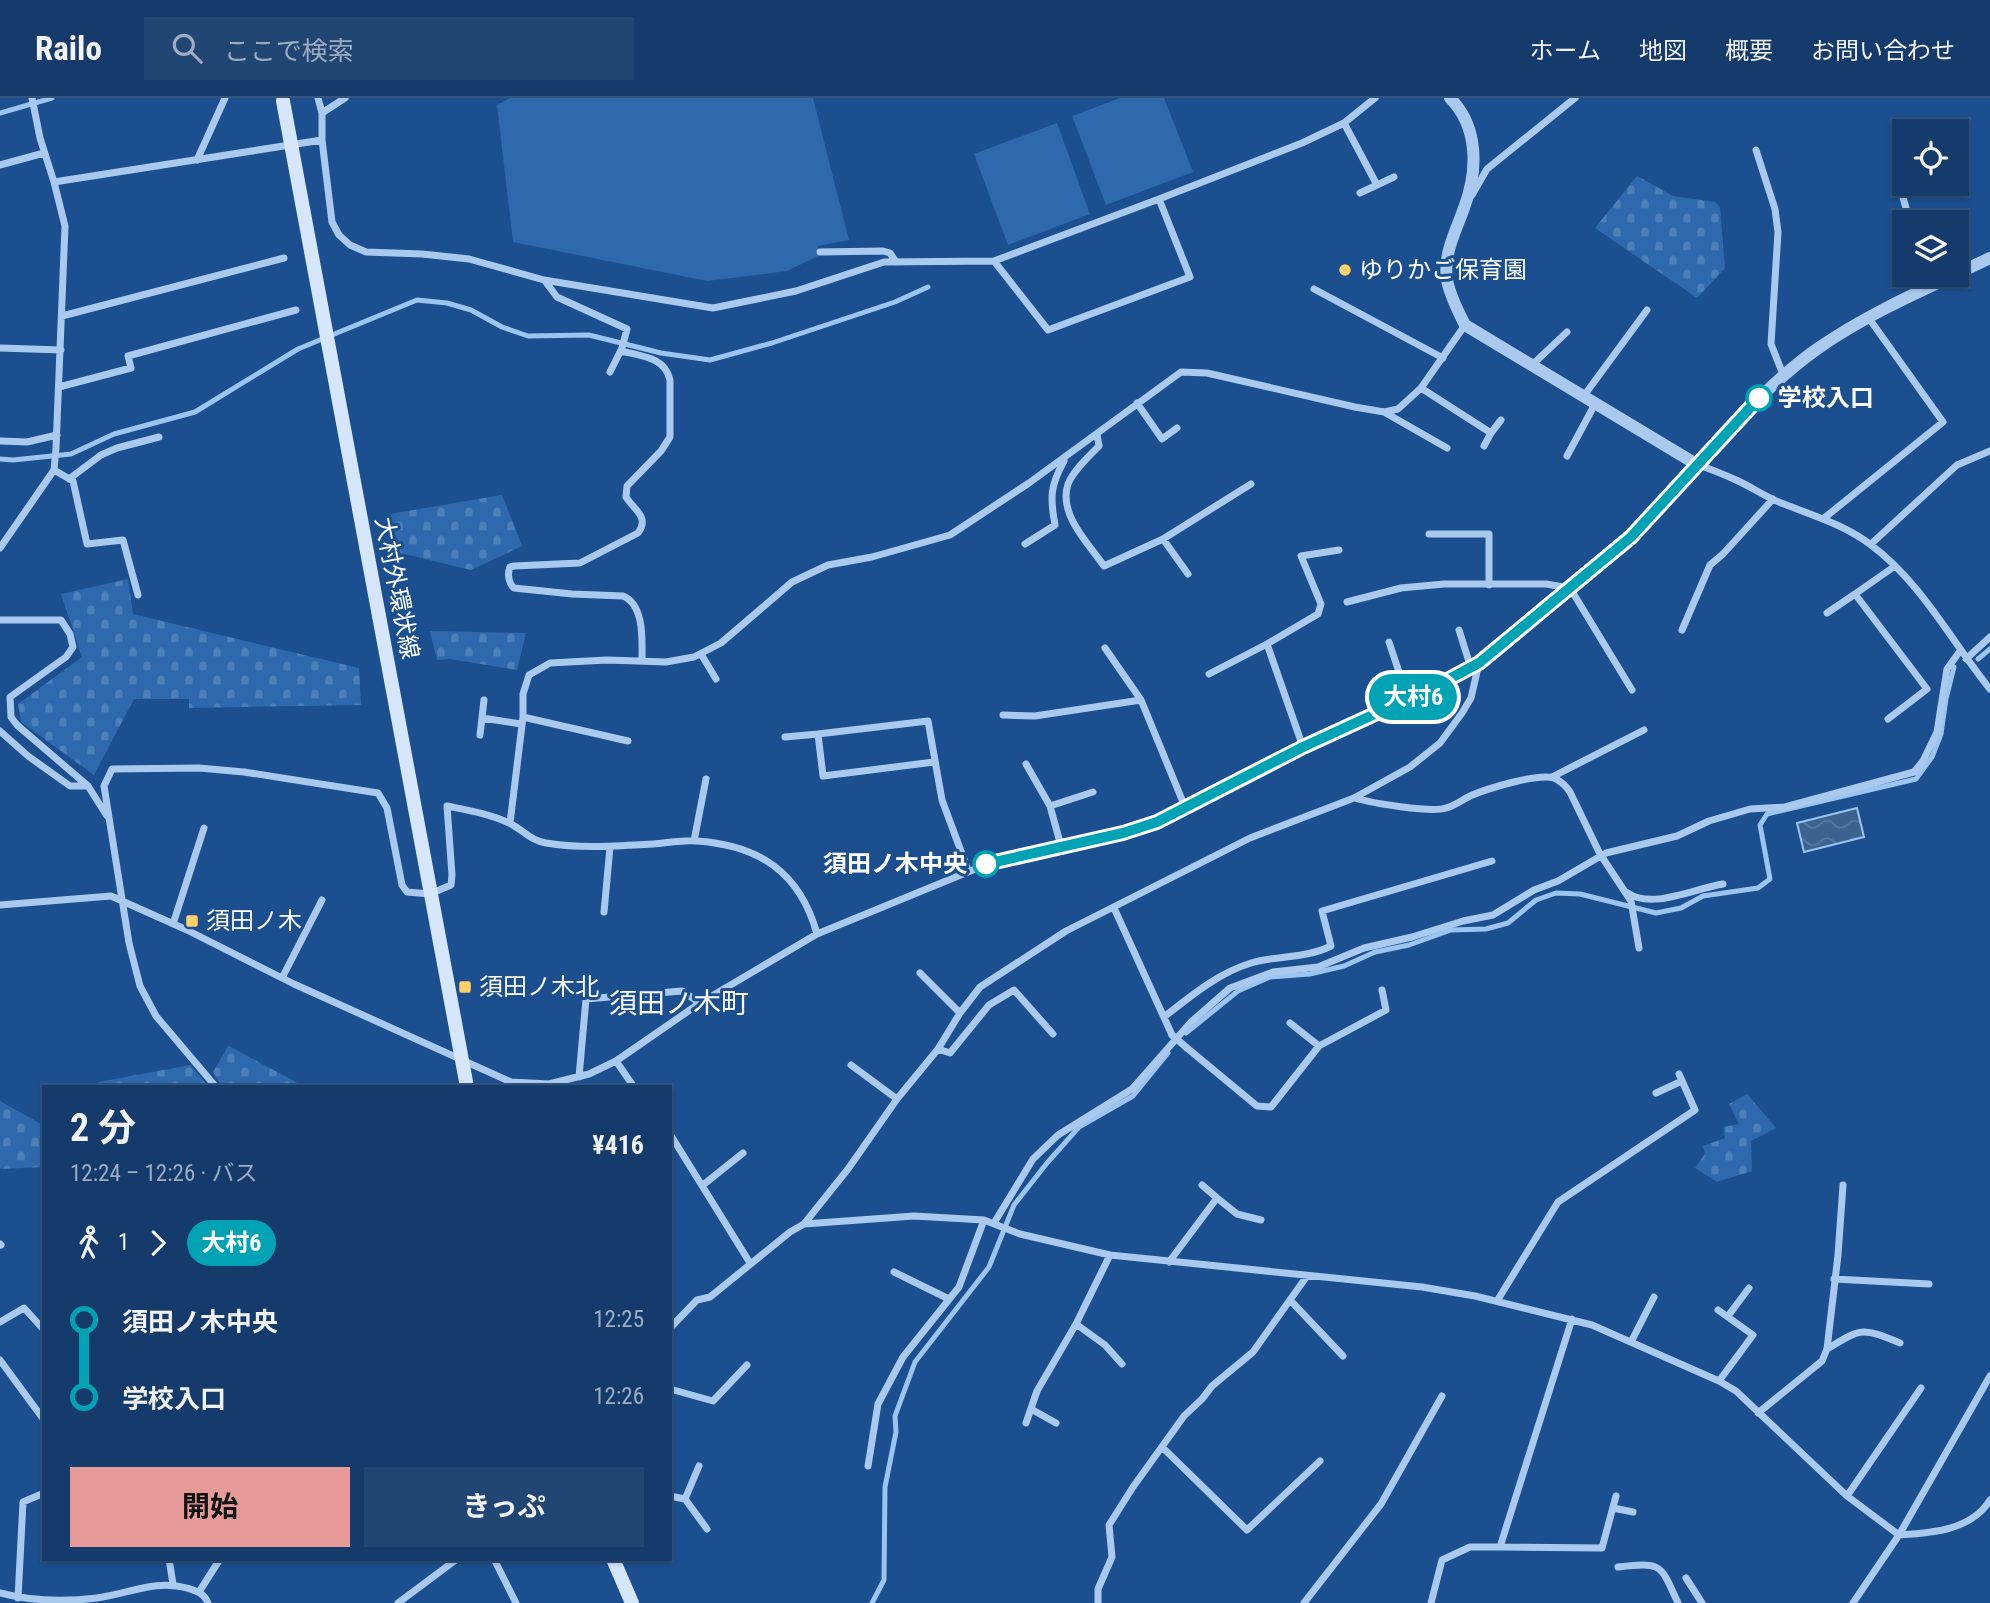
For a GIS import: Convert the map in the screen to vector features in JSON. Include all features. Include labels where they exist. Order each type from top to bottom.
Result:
[{"type":"main road","name":"大村外環状線","points":[[282,99],[467,1085]]},
{"type":"main road","points":[[614,1561],[632,1603]]},
{"type":"street","points":[[0,548],[55,466],[65,226],[40,138],[32,98]]},
{"type":"street","points":[[197,160],[225,98]]},
{"type":"street","points":[[318,98],[322,113],[322,141],[332,222],[339,235],[350,245],[366,252],[469,259],[544,280],[713,308],[796,291],[884,262],[994,261],[1302,143],[1344,123],[1374,98]]},
{"type":"street","points":[[322,113],[345,98]]},
{"type":"street","points":[[1450,98],[1461,109],[1474,149],[1473,178],[1465,208]]},
{"type":"street","points":[[1575,98],[1487,169],[1465,208],[1451,241],[1447,279],[1465,325],[1696,464],[1824,519],[1871,544],[1895,566],[1934,613],[1990,689]]},
{"type":"street","points":[[1344,123],[1377,185]]},
{"type":"street","points":[[54,183],[322,141]]},
{"type":"street","points":[[1756,150],[1775,209],[1778,232],[1771,344],[1784,377]]},
{"type":"street","points":[[0,165],[44,153]]},
{"type":"street","points":[[1360,193],[1394,177]]},
{"type":"street","points":[[994,261],[1048,330],[1190,277],[1159,199]]},
{"type":"street","points":[[820,252],[883,251],[890,253],[896,262]]},
{"type":"street","points":[[62,316],[284,258]]},
{"type":"street","points":[[1969,268],[1990,258]]},
{"type":"street","points":[[544,280],[557,297],[627,329],[610,372]]},
{"type":"street","points":[[0,905],[110,896],[511,1083],[549,1084],[589,1074],[616,1061],[700,1003],[817,934],[968,870],[1123,833],[1157,822],[1303,747],[1471,668],[1631,537],[1759,398],[1815,351],[1917,287]]},
{"type":"street","points":[[1314,289],[1443,358]]},
{"type":"street","points":[[59,387],[131,368],[128,356],[296,310]]},
{"type":"street","points":[[1567,456],[1589,400],[1647,310]]},
{"type":"street","points":[[1824,519],[1943,422],[1868,317]]},
{"type":"street","points":[[1384,412],[1398,409],[1421,388],[1465,325]]},
{"type":"street","points":[[1532,366],[1567,332]]},
{"type":"street","points":[[0,348],[61,350]]},
{"type":"street","points":[[621,349],[661,362],[670,380],[670,437],[661,451],[630,480],[626,492],[628,501],[642,516],[642,527],[638,533],[580,563],[514,566],[508,571],[514,588],[629,598],[635,606],[642,629],[642,661]]},
{"type":"street","points":[[510,823],[523,694],[529,675],[550,663],[666,662],[701,654],[721,643],[792,582],[828,565],[872,557],[950,535],[1066,457],[1181,372],[1207,373],[1384,412],[1447,448]]},
{"type":"street","points":[[1421,388],[1491,433]]},
{"type":"street","points":[[1137,403],[1161,439],[1177,428]]},
{"type":"street","points":[[1484,446],[1501,420]]},
{"type":"street","points":[[1097,433],[1099,446],[1068,484],[1066,507],[1074,524],[1104,566],[1163,539],[1251,484]]},
{"type":"street","points":[[0,441],[27,442],[57,435]]},
{"type":"street","points":[[69,479],[109,452],[159,437]]},
{"type":"street","points":[[1871,544],[1957,465],[1990,451]]},
{"type":"street","points":[[1025,544],[1055,525],[1051,502],[1053,480],[1066,457]]},
{"type":"street","points":[[55,466],[74,481],[87,544],[123,540],[138,595]]},
{"type":"street","points":[[1682,630],[1710,565],[1773,499]]},
{"type":"street","points":[[1429,534],[1489,534],[1489,585]]},
{"type":"street","points":[[1163,539],[1188,575]]},
{"type":"street","points":[[1209,674],[1318,614],[1321,604],[1301,556],[1339,550]]},
{"type":"street","points":[[1827,613],[1895,566]]},
{"type":"street","points":[[1347,602],[1401,588],[1444,584],[1546,584],[1570,588],[1632,690]]},
{"type":"street","points":[[1855,594],[1927,689],[1888,719]]},
{"type":"street","points":[[0,620],[61,620],[70,634],[73,647],[66,657],[10,696],[11,717],[17,726],[88,786],[110,820]]},
{"type":"street","points":[[1459,630],[1471,668]]},
{"type":"street","points":[[1966,659],[1990,637]]},
{"type":"street","points":[[1389,642],[1408,699]]},
{"type":"street","points":[[1267,644],[1303,747]]},
{"type":"street","points":[[1105,648],[1141,700],[1185,807]]},
{"type":"street","points":[[996,1224],[1028,1168],[1042,1151],[1058,1135],[1132,1089],[1191,1022],[1230,988],[1273,972],[1318,967],[1364,948],[1493,915],[1534,890],[1558,881],[1600,855],[1677,836],[1709,821],[1750,809],[1784,807],[1914,772],[1923,761],[1937,732],[1947,669],[1960,651]]},
{"type":"street","points":[[701,654],[716,679]]},
{"type":"street","points":[[672,1326],[697,1300],[710,1297],[750,1263],[804,1224],[848,1169],[980,987],[1066,931],[1250,838],[1354,798],[1410,767],[1440,743],[1471,698],[1479,663]]},
{"type":"street","points":[[480,736],[484,700]]},
{"type":"street","points":[[1003,715],[1035,716],[1141,700]]},
{"type":"street","points":[[482,718],[522,720],[628,741]]},
{"type":"street","points":[[785,737],[928,721],[942,800],[968,870]]},
{"type":"street","points":[[1354,798],[1374,803],[1444,809],[1473,795],[1523,780],[1552,778],[1644,730]]},
{"type":"street","points":[[0,731],[28,756],[70,786],[88,786]]},
{"type":"street","points":[[818,734],[823,776],[934,762]]},
{"type":"street","points":[[1026,764],[1050,806],[1061,846]]},
{"type":"street","points":[[214,1085],[156,1016],[140,986],[129,943],[104,786],[112,769],[199,768],[244,772],[378,793],[387,808],[402,885],[407,892],[430,894],[451,885],[453,874],[447,806],[510,823],[526,835],[544,843],[610,847],[694,841],[746,852],[764,859],[790,878],[810,910],[817,934]]},
{"type":"street","points":[[1552,778],[1563,783],[1570,792],[1600,855],[1627,893],[1631,901],[1639,948]]},
{"type":"street","points":[[694,841],[706,779]]},
{"type":"street","points":[[1050,806],[1093,792]]},
{"type":"street","points":[[173,924],[204,828]]},
{"type":"street","points":[[604,912],[610,847]]},
{"type":"street","points":[[1164,1017],[1219,976],[1252,963],[1314,955],[1331,946],[1322,911],[1492,861]]},
{"type":"street","points":[[1627,893],[1636,899],[1672,898],[1702,887],[1723,884]]},
{"type":"street","points":[[282,978],[322,900]]},
{"type":"street","points":[[1114,908],[1172,1035],[1257,1106],[1271,1107],[1319,1046],[1387,1010],[1382,990]]},
{"type":"street","points":[[920,973],[960,1013]]},
{"type":"street","points":[[937,1049],[950,1053],[989,1005],[1014,990],[1054,1034]]},
{"type":"street","points":[[579,1077],[586,999],[682,991],[700,1003]]},
{"type":"street","points":[[1290,1023],[1319,1046]]},
{"type":"street","points":[[616,1061],[633,1085]]},
{"type":"street","points":[[851,1065],[897,1099]]},
{"type":"street","points":[[1497,1301],[1558,1202],[1695,1110],[1681,1078],[1656,1093]]},
{"type":"street","points":[[672,1136],[750,1263]]},
{"type":"street","points":[[703,1185],[743,1153]]},
{"type":"street","points":[[1202,1185],[1237,1214],[1261,1220]]},
{"type":"street","points":[[1758,1413],[1822,1361],[1826,1349],[1843,1185]]},
{"type":"street","points":[[1169,1262],[1217,1198]]},
{"type":"street","points":[[804,1224],[914,1216],[984,1220],[1020,1234],[1110,1255],[1422,1287],[1497,1301],[1592,1325],[1719,1381],[1736,1391],[1847,1496],[1899,1535],[1948,1530],[1969,1519],[1990,1500]]},
{"type":"street","points":[[868,1466],[878,1404],[903,1357],[959,1287],[984,1220]]},
{"type":"street","points":[[1026,1423],[1037,1391],[1076,1324],[1110,1255]]},
{"type":"street","points":[[894,1272],[949,1298]]},
{"type":"street","points":[[1098,1603],[1097,1589],[1112,1557],[1109,1525],[1133,1486],[1184,1416],[1212,1386],[1252,1352],[1307,1276]]},
{"type":"street","points":[[1834,1279],[1929,1284]]},
{"type":"street","points":[[1728,1316],[1749,1288]]},
{"type":"street","points":[[1631,1342],[1654,1297]]},
{"type":"street","points":[[1290,1300],[1343,1356]]},
{"type":"street","points":[[0,1322],[24,1308],[42,1328]]},
{"type":"street","points":[[1718,1310],[1753,1335],[1719,1381]]},
{"type":"street","points":[[1500,1547],[1572,1319]]},
{"type":"street","points":[[1076,1324],[1105,1345],[1122,1364]]},
{"type":"street","points":[[1826,1349],[1855,1332],[1863,1331],[1872,1331],[1900,1343]]},
{"type":"street","points":[[0,1360],[42,1417]]},
{"type":"street","points":[[672,1390],[713,1401],[747,1365]]},
{"type":"street","points":[[1853,1603],[1899,1535],[1990,1376]]},
{"type":"street","points":[[1847,1496],[1921,1388]]},
{"type":"street","points":[[1304,1603],[1381,1504],[1442,1396]]},
{"type":"street","points":[[1031,1409],[1056,1423]]},
{"type":"street","points":[[1162,1447],[1247,1530],[1320,1461]]},
{"type":"street","points":[[685,1499],[699,1466]]},
{"type":"street","points":[[18,1598],[23,1502],[42,1494]]},
{"type":"street","points":[[672,1496],[685,1499],[706,1529]]},
{"type":"street","points":[[1431,1603],[1442,1560],[1470,1547],[1602,1548],[1616,1496]]},
{"type":"street","points":[[1613,1508],[1633,1511]]},
{"type":"street","points":[[169,1561],[173,1584]]},
{"type":"street","points":[[199,1592],[219,1561]]},
{"type":"street","points":[[398,1603],[454,1561]]},
{"type":"street","points":[[495,1561],[516,1603]]},
{"type":"street","points":[[1618,1567],[1643,1564],[1657,1566],[1664,1573],[1678,1603]]},
{"type":"street","points":[[1686,1578],[1702,1603]]},
{"type":"street","points":[[0,1593],[18,1598],[59,1601],[99,1598],[141,1587],[173,1584],[199,1592],[208,1603]]},
{"type":"green space","points":[[510,98],[813,98],[849,240],[818,246],[818,256],[787,271],[707,281],[513,242],[497,105]]},
{"type":"green space","points":[[1120,98],[1164,98],[1193,172],[1106,205],[1072,116]]},
{"type":"green space","points":[[1057,123],[1090,214],[1008,245],[974,154]]},
{"type":"green space","points":[[1637,176],[1673,196],[1715,202],[1720,207],[1725,268],[1697,298],[1595,228]]},
{"type":"green space","points":[[502,495],[522,546],[471,570],[400,553],[390,514]]},
{"type":"green space","points":[[128,579],[133,614],[359,668],[361,705],[189,708],[189,699],[134,699],[94,775],[21,722],[18,704],[82,657],[61,594]]},
{"type":"green space","points":[[430,631],[526,633],[517,670],[450,659],[437,660]]},
{"type":"green space","points":[[228,1046],[301,1085],[221,1085],[213,1072]]},
{"type":"green space","points":[[190,1065],[207,1085],[95,1085]]},
{"type":"green space","points":[[1747,1094],[1776,1128],[1751,1141],[1752,1171],[1717,1182],[1695,1168],[1705,1154],[1703,1146],[1725,1138],[1723,1127],[1739,1124],[1729,1104]]},
{"type":"green space","points":[[0,1101],[42,1124],[42,1167],[0,1169]]},
{"type":"water","points":[[1857,808],[1864,837],[1804,852],[1797,823]]},
{"type":"waterway","points":[[0,113],[52,98]]},
{"type":"waterway","points":[[0,459],[71,454],[114,434],[195,412],[298,349],[417,300],[447,303],[471,310],[502,327],[528,336],[589,335],[661,353],[710,360],[772,343],[895,302],[928,287]]},
{"type":"waterway","points":[[1978,659],[1990,649]]},
{"type":"waterway","points":[[1186,1033],[1238,991],[1270,977],[1310,974],[1344,966],[1375,952],[1409,945],[1451,930],[1486,929],[1508,923],[1536,900],[1556,893],[1580,894],[1656,913],[1681,908],[1703,896],[1758,888],[1770,879],[1760,825],[1767,814],[1916,779],[1932,757],[1941,734],[1954,667]]},
{"type":"waterway","points":[[872,1603],[884,1580],[885,1487],[896,1432],[895,1416],[915,1362],[989,1267],[1014,1205],[1047,1163],[1079,1127],[1133,1096],[1168,1053]]},
{"type":"bus line","name":"大村6","points":[[986,864],[1123,833],[1157,822],[1303,747],[1438,685],[1479,663],[1631,537],[1759,398]]},
{"type":"place","name":"ゆりかご保育園","points":[[1345,270]]},
{"type":"place","name":"学校入口","points":[[1759,398]]},
{"type":"place","name":"須田ノ木中央","points":[[986,864]]},
{"type":"place","name":"須田ノ木","points":[[192,921]]},
{"type":"place","name":"須田ノ木北","points":[[465,987]]},
{"type":"district","name":"須田ノ木町","points":[[679,1003]]}]
